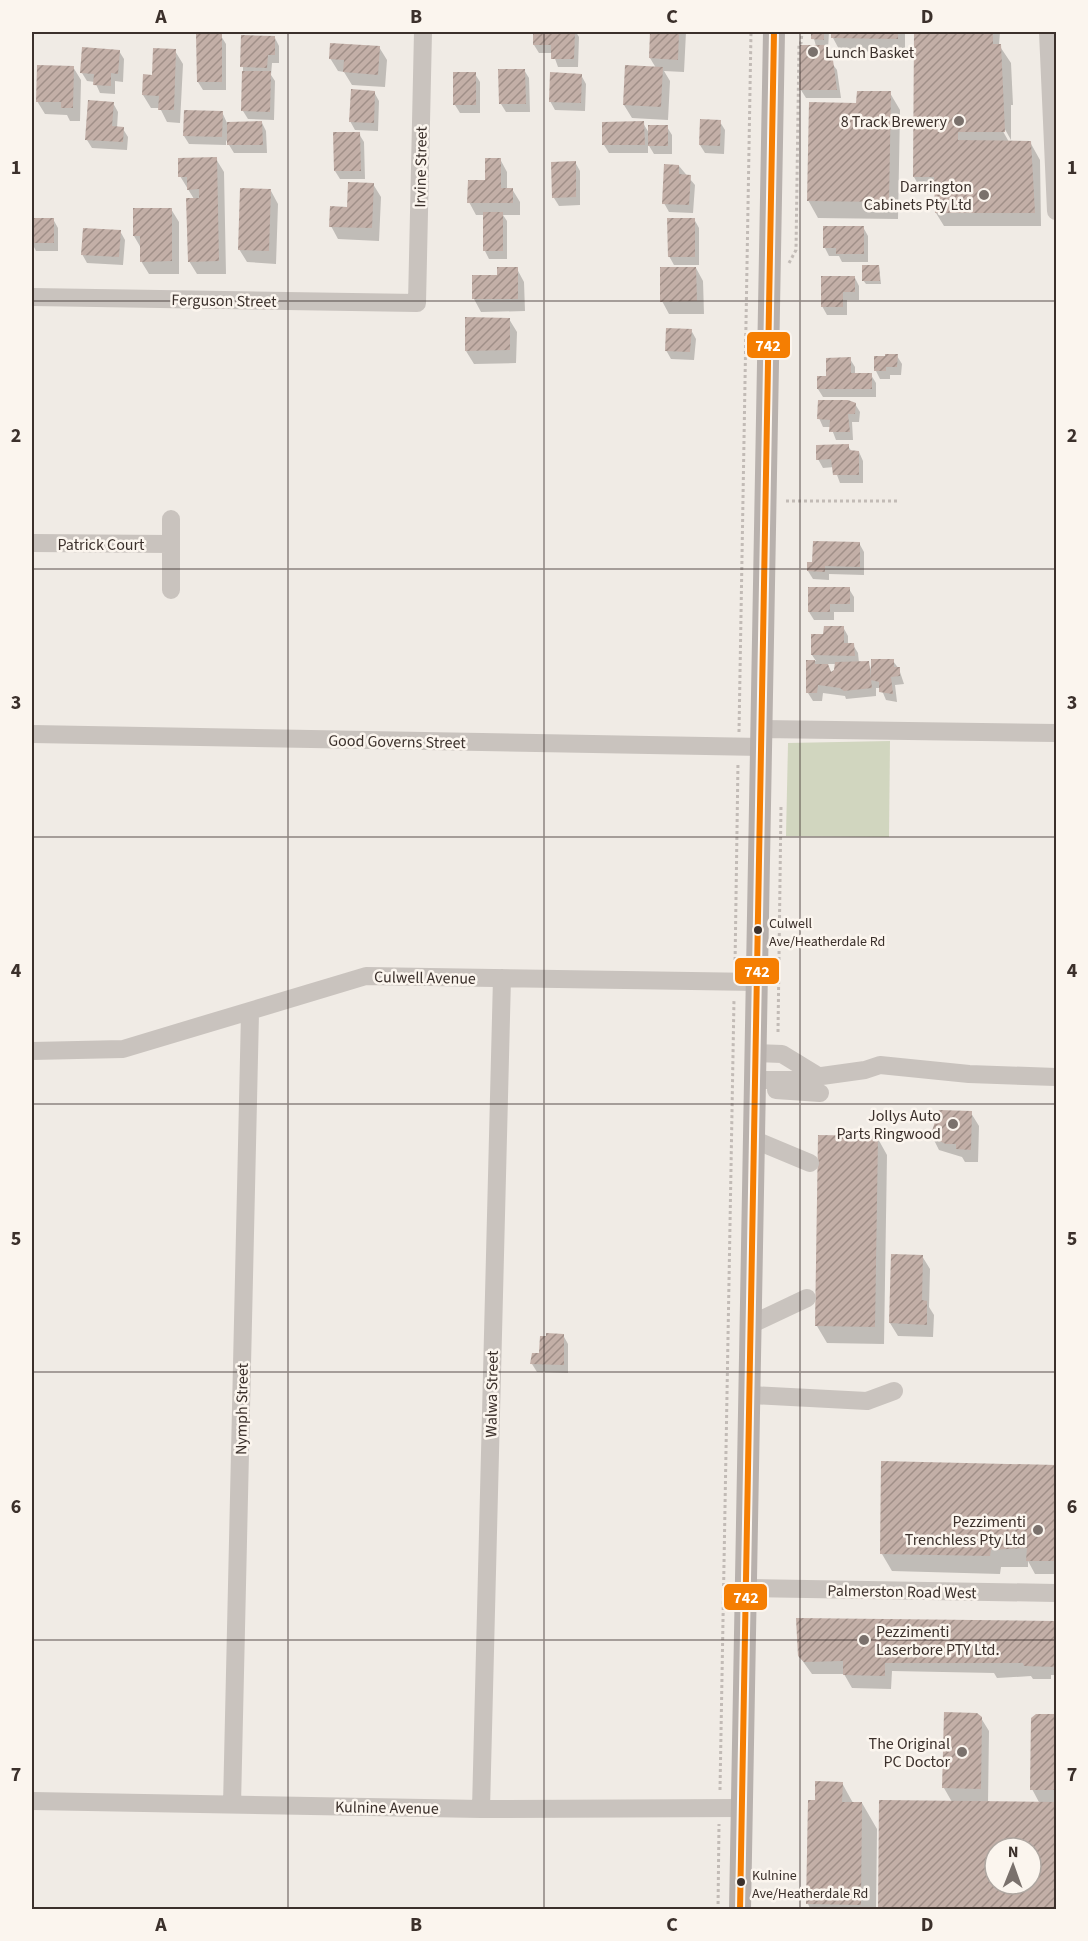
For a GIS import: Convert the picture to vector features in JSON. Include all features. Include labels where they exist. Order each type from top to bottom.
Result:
[{"type":"main road","points":[[741,1910],[774,32]]},
{"type":"street","name":"Irvine Street","points":[[417,303],[423,32]]},
{"type":"street","points":[[1048,32],[1056,211]]},
{"type":"street","name":"Ferguson Street","points":[[32,297],[417,303]]},
{"type":"street","points":[[171,519],[171,590]]},
{"type":"street","name":"Patrick Court","points":[[32,543],[170,544]]},
{"type":"street","name":"Good Governs Street","points":[[32,734],[762,738],[1056,733]]},
{"type":"street","name":"Culwell Avenue","points":[[32,1051],[123,1049],[250,1013],[366,976],[758,982]]},
{"type":"street","name":"Walwa Street","points":[[481,1809],[502,978]]},
{"type":"street","name":"Nymph Street","points":[[232,1805],[250,1013]]},
{"type":"street","points":[[757,1053],[782,1054],[819,1085]]},
{"type":"street","points":[[756,1085],[793,1080],[819,1085],[880,1065],[969,1074],[1056,1077]]},
{"type":"street","points":[[755,1140],[810,1163]]},
{"type":"street","points":[[752,1324],[807,1298]]},
{"type":"street","points":[[751,1395],[867,1401],[894,1391]]},
{"type":"street","name":"Palmerston Road West","points":[[747,1588],[1056,1593]]},
{"type":"street","name":"Kulnine Avenue","points":[[32,1801],[481,1809],[742,1808]]},
{"type":"path","points":[[788,264],[796,250],[799,43],[801,43],[802,32]]},
{"type":"path","points":[[786,489],[786,513]]},
{"type":"path","points":[[786,501],[897,501]]},
{"type":"path","points":[[778,1032],[781,799]]},
{"type":"green space","points":[[890,741],[889,837],[786,836],[788,743]]},
{"type":"building","points":[[533,32],[575,32],[574,59],[551,59],[551,45],[533,45]]},
{"type":"building","points":[[650,32],[679,32],[678,60],[649,58]]},
{"type":"building","points":[[811,32],[824,32],[824,40],[811,39]]},
{"type":"building","points":[[831,32],[898,32],[898,39],[831,38]]},
{"type":"building","points":[[914,32],[993,32],[993,44],[1001,44],[1005,132],[958,132],[958,140],[1031,141],[1035,213],[935,213],[934,177],[913,177]]},
{"type":"building","points":[[196,34],[222,34],[222,82],[197,82]]},
{"type":"building","points":[[241,35],[275,36],[275,55],[268,55],[267,68],[240,67]]},
{"type":"building","points":[[330,43],[380,46],[378,75],[343,72],[344,60],[329,59]]},
{"type":"building","points":[[800,45],[827,45],[827,60],[833,60],[837,90],[799,90]]},
{"type":"building","points":[[82,47],[120,50],[118,74],[111,73],[111,86],[93,85],[94,74],[80,73]]},
{"type":"building","points":[[153,48],[176,49],[174,110],[158,110],[159,96],[142,95],[143,74],[152,75]]},
{"type":"building","points":[[37,65],[74,66],[73,108],[61,108],[61,102],[36,102]]},
{"type":"building","points":[[625,65],[663,67],[661,107],[623,105]]},
{"type":"building","points":[[498,69],[525,69],[526,104],[499,104]]},
{"type":"building","points":[[242,71],[271,71],[270,112],[241,111]]},
{"type":"building","points":[[453,72],[476,72],[476,105],[453,105]]},
{"type":"building","points":[[550,72],[582,74],[581,103],[549,102]]},
{"type":"building","points":[[351,89],[375,91],[374,123],[349,122]]},
{"type":"building","points":[[857,91],[891,91],[889,202],[807,201],[809,102],[856,103]]},
{"type":"building","points":[[88,100],[114,102],[112,126],[124,127],[123,142],[85,140]]},
{"type":"building","points":[[184,110],[223,111],[222,137],[183,136]]},
{"type":"building","points":[[700,119],[721,120],[720,146],[699,145]]},
{"type":"building","points":[[262,121],[263,145],[227,145],[227,122]]},
{"type":"building","points":[[644,121],[645,145],[602,145],[602,122]]},
{"type":"building","points":[[648,125],[668,125],[668,146],[648,146]]},
{"type":"building","points":[[333,132],[360,132],[361,171],[334,171]]},
{"type":"building","points":[[217,157],[219,261],[188,262],[186,198],[199,198],[199,189],[187,190],[187,177],[178,177],[178,158]]},
{"type":"building","points":[[485,158],[501,158],[501,188],[513,188],[513,203],[467,203],[468,180],[485,180]]},
{"type":"building","points":[[576,161],[576,197],[552,198],[551,162]]},
{"type":"building","points":[[664,164],[679,165],[679,174],[691,175],[689,205],[662,204]]},
{"type":"building","points":[[348,182],[374,183],[372,228],[329,227],[330,206],[347,207]]},
{"type":"building","points":[[240,188],[271,189],[269,251],[238,250]]},
{"type":"building","points":[[133,208],[172,208],[172,261],[140,262],[140,236],[133,236]]},
{"type":"building","points":[[483,212],[503,212],[503,251],[483,251]]},
{"type":"building","points":[[32,218],[54,218],[54,243],[32,243]]},
{"type":"building","points":[[667,218],[695,218],[695,257],[668,257]]},
{"type":"building","points":[[823,226],[864,226],[864,254],[836,254],[836,248],[823,248]]},
{"type":"building","points":[[83,228],[121,230],[119,257],[81,255]]},
{"type":"building","points":[[862,265],[879,265],[880,281],[862,281]]},
{"type":"building","points":[[497,267],[518,267],[518,299],[472,299],[472,275],[497,275]]},
{"type":"building","points":[[660,267],[696,267],[697,301],[660,302]]},
{"type":"building","points":[[821,276],[855,276],[855,292],[843,292],[843,307],[821,307]]},
{"type":"building","points":[[465,317],[510,318],[510,350],[465,351]]},
{"type":"building","points":[[666,328],[692,329],[690,352],[665,351]]},
{"type":"building","points":[[885,354],[898,354],[897,367],[886,367],[886,371],[874,371],[874,356],[885,356]]},
{"type":"building","points":[[851,357],[851,373],[872,373],[872,389],[817,389],[817,376],[826,376],[826,358]]},
{"type":"building","points":[[818,400],[848,400],[856,403],[855,414],[848,414],[850,432],[829,432],[830,420],[817,419]]},
{"type":"building","points":[[849,444],[849,450],[859,451],[859,475],[833,475],[831,459],[816,460],[816,445]]},
{"type":"building","points":[[813,541],[860,542],[860,567],[825,566],[825,572],[807,571],[807,562],[812,562]]},
{"type":"building","points":[[808,587],[850,587],[850,604],[830,604],[830,612],[808,612]]},
{"type":"building","points":[[824,626],[844,626],[844,643],[854,643],[855,656],[811,655],[811,634],[823,634]]},
{"type":"building","points":[[871,659],[894,659],[894,667],[900,667],[900,676],[891,677],[893,694],[879,692],[879,682],[871,680]]},
{"type":"building","points":[[806,660],[815,660],[815,664],[828,664],[831,672],[834,670],[835,662],[869,661],[872,688],[844,691],[840,688],[818,685],[817,693],[806,693]]},
{"type":"building","name":"Jollys Auto Parts Ringwood","points":[[939,1110],[972,1111],[971,1150],[956,1149],[956,1144],[946,1144],[930,1137]]},
{"type":"building","points":[[818,1135],[878,1136],[875,1327],[815,1326]]},
{"type":"building","points":[[891,1254],[923,1255],[922,1300],[927,1301],[927,1325],[889,1323]]},
{"type":"building","points":[[546,1333],[564,1334],[564,1365],[530,1364],[532,1353],[539,1353],[540,1336],[546,1336]]},
{"type":"building","points":[[881,1461],[1056,1465],[1056,1561],[1026,1561],[1027,1548],[991,1550],[990,1556],[880,1554]]},
{"type":"building","points":[[796,1618],[1056,1621],[1056,1667],[1024,1666],[1023,1663],[885,1663],[885,1676],[843,1675],[843,1661],[804,1662],[798,1656]]},
{"type":"building","name":"The Original PC Doctor","points":[[944,1712],[977,1713],[982,1717],[981,1789],[942,1788]]},
{"type":"building","points":[[1036,1714],[1056,1714],[1056,1790],[1030,1790],[1031,1718]]},
{"type":"building","points":[[815,1781],[843,1782],[842,1802],[862,1802],[861,1905],[806,1904],[808,1800],[815,1800]]},
{"type":"building","points":[[879,1800],[1056,1802],[1056,1910],[878,1910]]},
{"type":"transit line","name":"742","points":[[740,1910],[774,32]]},
{"type":"place","name":"Lunch Basket","points":[[813,52]]},
{"type":"place","name":"8 Track Brewery","points":[[959,121]]},
{"type":"place","name":"Darrington Cabinets Pty Ltd","points":[[984,195]]},
{"type":"place","name":"Culwell Ave/Heatherdale Rd","points":[[758,930]]},
{"type":"place","name":"Jollys Auto Parts Ringwood","points":[[953,1124]]},
{"type":"place","name":"Pezzimenti Trenchless Pty Ltd","points":[[1038,1530]]},
{"type":"place","name":"Pezzimenti Laserbore PTY Ltd.","points":[[864,1640]]},
{"type":"place","name":"The Original PC Doctor","points":[[962,1752]]},
{"type":"place","name":"Kulnine Ave/Heatherdale Rd","points":[[741,1882]]}]
